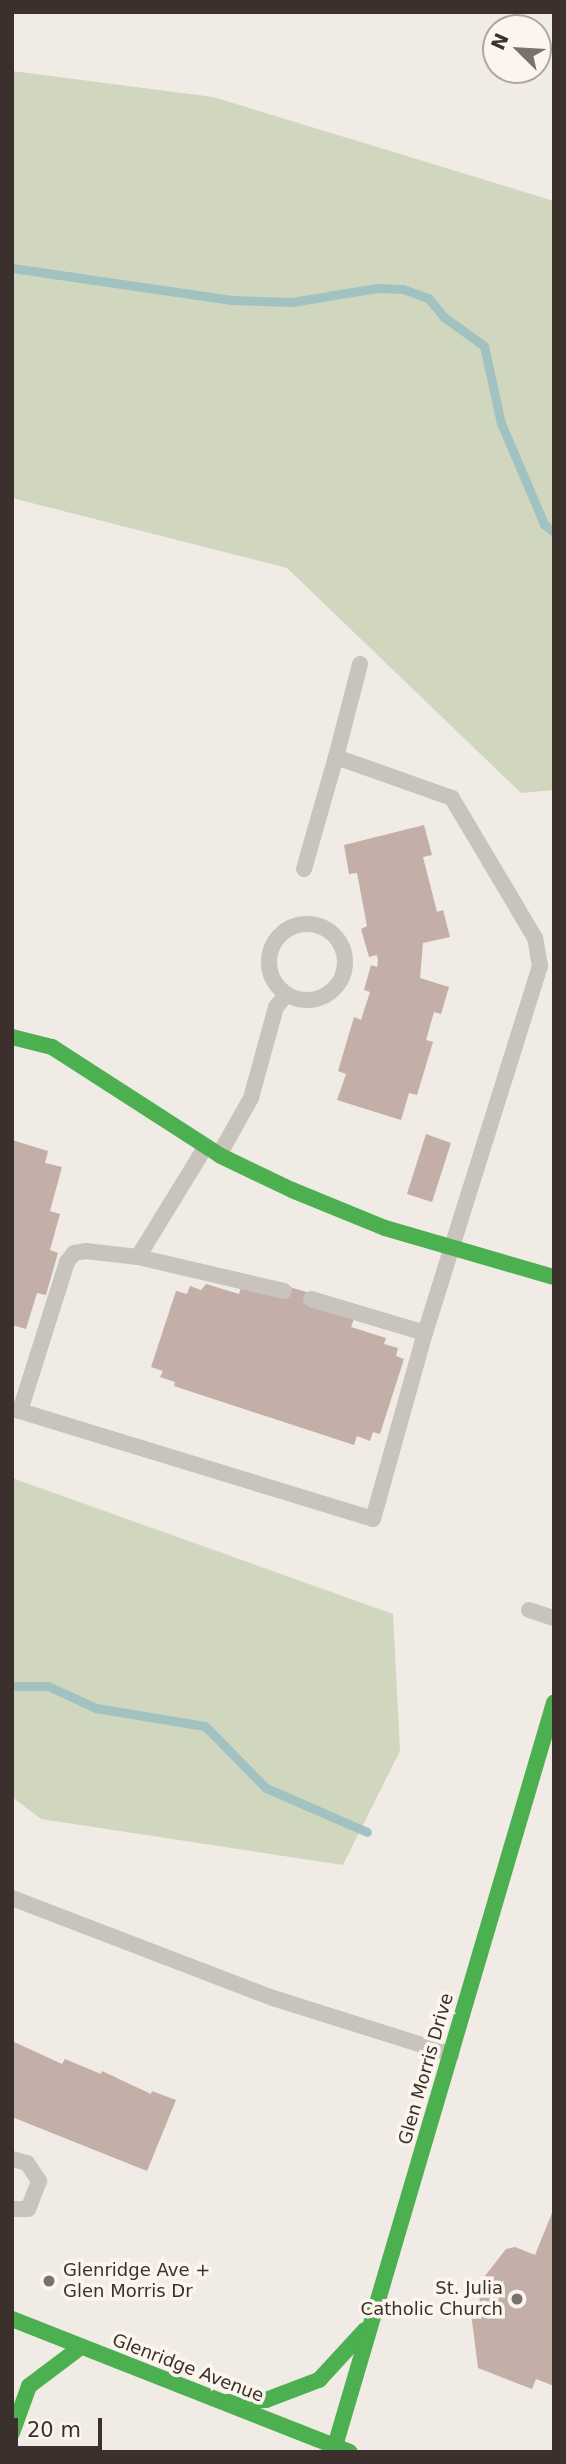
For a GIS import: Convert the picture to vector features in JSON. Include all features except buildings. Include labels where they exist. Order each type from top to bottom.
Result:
[{"type":"street","points":[[12,1037],[52,1047],[212,1150],[292,1190],[385,1228],[554,1277]]},
{"type":"street","name":"Glen Morris Drive","points":[[343,2449],[372,2322],[554,1703]]},
{"type":"street","name":"Glenridge Avenue","points":[[12,2319],[343,2449]]},
{"type":"street","points":[[222,2402],[266,2400],[319,2381],[372,2322]]},
{"type":"street","points":[[12,2433],[29,2386],[81,2347]]},
{"type":"lane","points":[[304,869],[360,664]]},
{"type":"lane","points":[[284,1292],[138,1257],[86,1251],[74,1254],[67,1262],[16,1410],[373,1518],[425,1333],[540,966],[535,938],[452,798],[336,757]]},
{"type":"lane","points":[[306,924],[330,931],[339,939],[346,963],[337,988],[314,1001],[300,1001],[286,995],[271,975],[270,951],[275,940],[284,932],[306,924]]},
{"type":"lane","points":[[138,1257],[251,1098],[276,1007],[286,995]]},
{"type":"lane","points":[[311,1299],[425,1333]]},
{"type":"lane","points":[[529,1611],[554,1618]]},
{"type":"lane","points":[[12,1898],[272,1998],[451,2054]]},
{"type":"lane","points":[[12,2159],[27,2163],[39,2181],[28,2209],[12,2209]]},
{"type":"green space","points":[[12,71],[213,97],[554,201],[554,790],[521,793],[287,568],[12,498]]},
{"type":"green space","points":[[12,1478],[393,1614],[400,1751],[343,1865],[41,1819],[12,1797]]},
{"type":"waterway","points":[[12,268],[232,300],[292,302],[377,288],[403,289],[428,298],[444,317],[484,346],[501,423],[544,524],[554,532]]},
{"type":"waterway","points":[[12,1686],[48,1686],[96,1708],[205,1726],[266,1788],[367,1832]]},
{"type":"traffic: fast","points":[[12,1037],[52,1047],[221,1156],[292,1190],[385,1228],[554,1277]]},
{"type":"traffic: fast","points":[[335,2446],[554,1703]]},
{"type":"traffic: fast","points":[[12,2319],[350,2452]]},
{"type":"traffic: fast","points":[[227,2402],[266,2400],[319,2380],[365,2330]]},
{"type":"traffic: fast","points":[[12,2433],[29,2386],[81,2347]]},
{"type":"place","name":"Glenridge Ave + Glen Morris Dr","points":[[49,2281]]},
{"type":"place","name":"St. Julia Catholic Church","points":[[517,2299]]}]
